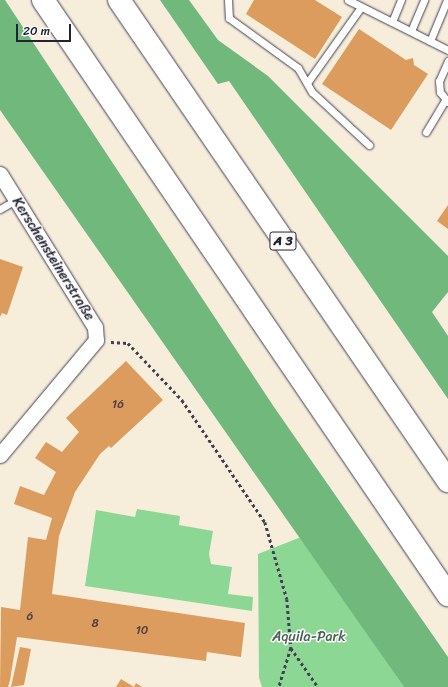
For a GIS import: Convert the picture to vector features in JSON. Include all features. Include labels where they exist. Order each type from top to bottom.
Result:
[{"type":"highway","points":[[43,0],[448,595]]},
{"type":"highway","name":"A 3","points":[[119,0],[448,481]]},
{"type":"street","name":"Kerschensteinerstraße","points":[[0,174],[17,199],[95,327],[96,340],[0,454]]},
{"type":"lane","points":[[228,0],[229,18],[298,68],[312,92],[369,145]]},
{"type":"lane","points":[[348,0],[448,50]]},
{"type":"lane","points":[[392,22],[401,0]]},
{"type":"lane","points":[[410,31],[424,0]]},
{"type":"lane","points":[[430,41],[447,0]]},
{"type":"lane","points":[[307,83],[361,7]]},
{"type":"lane","points":[[426,132],[447,101],[439,81],[448,61]]},
{"type":"lane","points":[[0,209],[17,199]]},
{"type":"path","points":[[96,340],[128,343],[182,400],[265,522],[287,599],[291,648],[279,687]]},
{"type":"path","points":[[291,648],[318,687]]},
{"type":"green space","points":[[0,0],[5,0],[274,407],[448,657],[448,687],[404,687],[0,110]]},
{"type":"green space","points":[[160,0],[189,0],[218,40],[268,76],[448,256],[448,292],[432,312],[448,336],[448,399],[229,81],[218,84]]},
{"type":"green space","points":[[137,509],[180,516],[179,525],[213,531],[209,554],[211,564],[232,567],[228,594],[253,597],[252,611],[85,586],[96,510],[135,517]]},
{"type":"green space","name":"Aquila-Park","points":[[301,537],[404,687],[262,687],[259,678],[258,554]]},
{"type":"building","points":[[254,0],[315,0],[342,17],[315,59],[246,14]]},
{"type":"building","points":[[359,29],[406,60],[413,58],[414,65],[428,74],[391,130],[322,84]]},
{"type":"building","points":[[448,205],[448,229],[437,221]]},
{"type":"building","points":[[0,259],[23,267],[7,315],[2,313],[0,317]]},
{"type":"building","points":[[126,361],[163,400],[111,448],[109,446],[100,454],[75,492],[59,536],[52,594],[245,623],[241,657],[207,652],[206,661],[17,637],[8,687],[0,687],[1,607],[20,610],[28,537],[46,540],[52,518],[14,504],[20,486],[44,495],[56,472],[35,458],[46,442],[62,452],[79,432],[66,418]]},
{"type":"building","points":[[20,647],[31,649],[24,685],[11,687]]},
{"type":"building","points":[[121,679],[134,687],[116,687]]},
{"type":"building","points":[[136,683],[142,687],[134,687]]}]
